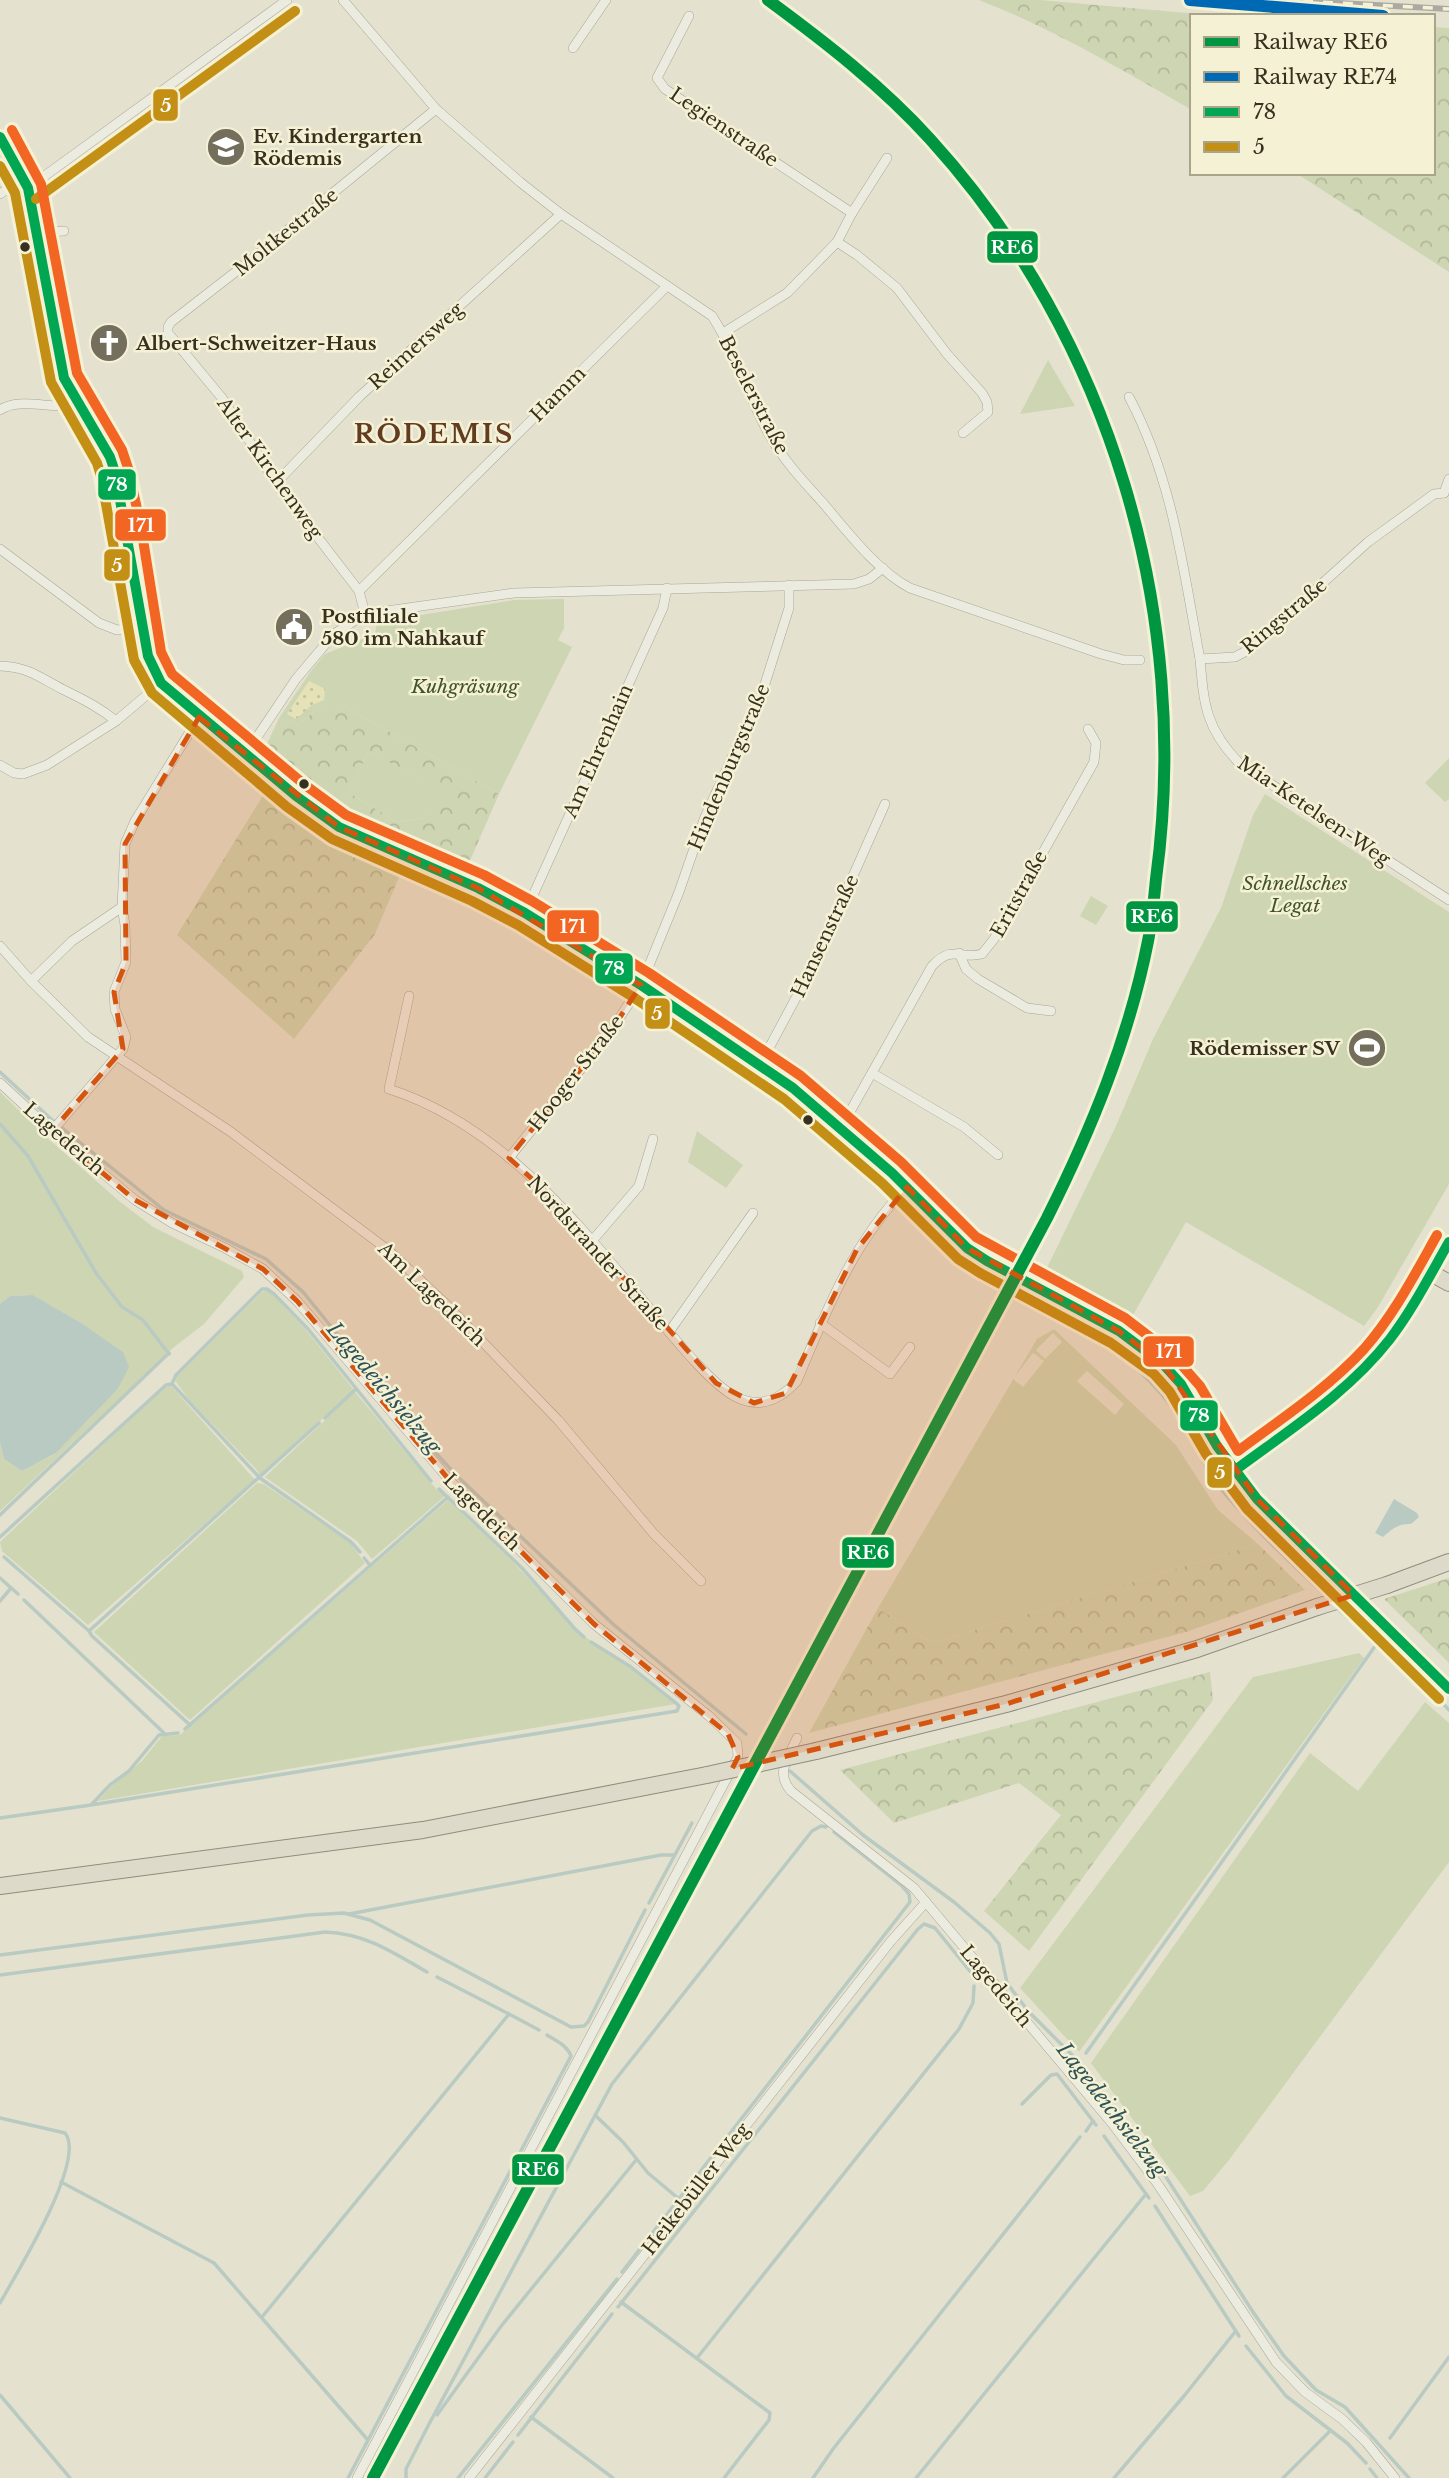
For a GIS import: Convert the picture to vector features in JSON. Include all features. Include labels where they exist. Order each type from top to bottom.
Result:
[{"type":"highway","points":[[1431,1273],[1449,1283]]},
{"type":"highway","points":[[0,1886],[423,1830],[816,1751],[1031,1696],[1196,1649],[1449,1562]]},
{"type":"street","points":[[28,188],[287,0]]},
{"type":"street","name":"Beselerstraße","points":[[343,0],[436,109],[561,214],[712,316],[723,333],[776,446],[820,500],[896,581],[1101,654],[1124,660],[1140,660]]},
{"type":"street","points":[[573,48],[606,0]]},
{"type":"street","name":"Legienstraße","points":[[689,16],[657,78],[665,89],[852,213]]},
{"type":"street","name":"Moltkestraße","points":[[168,327],[436,109]]},
{"type":"street","points":[[0,137],[28,188],[64,378],[110,457],[115,472],[148,656],[161,683],[296,796],[339,827],[478,888],[525,913],[641,985],[760,1065],[793,1088],[838,1126],[907,1187],[967,1248],[1119,1331],[1163,1364],[1181,1384],[1217,1446],[1257,1499],[1449,1689]]},
{"type":"street","points":[[723,333],[787,293],[837,242],[887,158]]},
{"type":"street","points":[[0,194],[24,177]]},
{"type":"street","name":"Reimersweg","points":[[276,482],[360,396],[561,214]]},
{"type":"street","points":[[36,233],[64,231]]},
{"type":"street","points":[[837,242],[897,288],[947,354],[982,393],[988,412],[963,433]]},
{"type":"street","name":"Hamm","points":[[359,591],[667,286]]},
{"type":"street","name":"Alter Kirchenweg","points":[[168,327],[168,333],[222,398],[276,482],[359,591],[365,614]]},
{"type":"street","points":[[1129,397],[1148,434],[1171,507],[1200,659]]},
{"type":"street","points":[[2,406],[29,404],[67,407],[77,404]]},
{"type":"street","points":[[1446,495],[1449,479]]},
{"type":"street","name":"Ringstraße","points":[[1200,659],[1235,657],[1250,649],[1368,542],[1434,494],[1446,495]]},
{"type":"street","points":[[0,549],[99,623],[117,631],[142,628]]},
{"type":"street","points":[[246,755],[296,679],[334,634],[365,614],[514,593],[854,584],[869,579],[883,568]]},
{"type":"street","name":"Hindenburgstraße","points":[[641,985],[679,892],[705,817],[764,687],[789,608],[789,585]]},
{"type":"street","name":"Am Ehrenhain","points":[[525,913],[663,608],[667,588]]},
{"type":"street","name":"Mia-Ketelsen-Weg","points":[[1200,659],[1204,701],[1212,728],[1223,746],[1240,764],[1449,900]]},
{"type":"street","points":[[0,666],[18,666],[38,674],[62,689],[86,699],[116,721]]},
{"type":"street","points":[[0,765],[14,773],[23,774],[47,765],[116,721],[161,683]]},
{"type":"street","points":[[52,1131],[123,1049],[126,1037],[115,1009],[114,992],[126,961],[122,907],[125,844],[135,821],[199,717]]},
{"type":"street","name":"Eritstraße","points":[[838,1126],[852,1110],[932,966],[946,954],[982,954],[994,939],[1094,762],[1096,743],[1088,729]]},
{"type":"street","name":"Hansenstraße","points":[[760,1065],[813,966],[884,804]]},
{"type":"street","points":[[31,981],[72,941],[122,907]]},
{"type":"street","name":"Am Lagedeich","points":[[0,946],[88,1037],[231,1132],[388,1250],[448,1306],[558,1420],[654,1534],[701,1581]]},
{"type":"street","points":[[959,953],[966,970],[978,979],[1027,1008],[1051,1011]]},
{"type":"street","name":"Hooger Straße","points":[[509,1158],[609,1034],[641,985]]},
{"type":"street","name":"Nordstrander Straße","points":[[409,996],[388,1089],[439,1110],[509,1158],[554,1199],[716,1383],[736,1397],[754,1403],[773,1401],[786,1393],[797,1381],[820,1323]]},
{"type":"street","points":[[872,1073],[964,1127],[998,1155]]},
{"type":"street","name":"Lagedeich","points":[[0,1083],[52,1131],[135,1200],[172,1223],[263,1269],[297,1301],[451,1482],[594,1624],[737,1743],[738,1757],[357,2478]]},
{"type":"street","points":[[592,1241],[639,1186],[653,1139]]},
{"type":"street","points":[[907,1187],[857,1249],[820,1323],[890,1374],[910,1347]]},
{"type":"street","points":[[669,1332],[753,1213]]},
{"type":"street","points":[[1234,1471],[1345,1387],[1368,1365],[1404,1320],[1449,1242]]},
{"type":"street","name":"Lagedeich","points":[[797,1738],[782,1775],[784,1782],[902,1877],[926,1902],[1134,2152],[1276,2362],[1305,2392],[1342,2419],[1366,2442],[1395,2478]]},
{"type":"street","name":"Heikebüller Weg","points":[[469,2478],[891,1941],[926,1902]]},
{"type":"highlighted area","points":[[199,717],[339,827],[478,888],[641,985],[609,1034],[509,1158],[554,1199],[716,1383],[754,1403],[786,1393],[857,1249],[907,1187],[967,1248],[1119,1331],[1163,1364],[1257,1499],[1354,1595],[1006,1704],[732,1769],[738,1757],[728,1734],[594,1624],[451,1482],[297,1301],[263,1269],[135,1200],[52,1131],[123,1049],[114,992],[126,962],[125,844]]},
{"type":"green space","points":[[979,0],[1040,0],[1198,14],[1190,14],[1190,109],[1114,65],[1007,11]]},
{"type":"green space","points":[[1435,27],[1449,28],[1449,272],[1299,175],[1435,175]]},
{"type":"green space","points":[[1048,360],[1075,406],[1020,414]]},
{"type":"green space","name":"Kuhgräsung","points":[[564,599],[564,628],[558,640],[572,647],[499,794],[342,705],[322,705],[298,725],[279,718],[325,654],[375,634],[377,622],[514,600]]},
{"type":"green space","points":[[322,705],[342,705],[499,794],[465,872],[329,806],[273,768],[266,746],[279,718],[298,725]],"holes":[[[368,751],[444,792],[425,818],[397,822],[349,793]]]},
{"type":"green space","points":[[368,751],[445,792],[425,818],[397,822],[349,793]]},
{"type":"green space","points":[[1449,758],[1449,799],[1445,802],[1425,783]]},
{"type":"green space","points":[[267,789],[319,827],[403,868],[375,934],[294,1039],[177,935]]},
{"type":"green space","name":"Schnellsches Legat","points":[[1265,794],[1449,912],[1449,1184],[1378,1307],[1364,1326],[1186,1222],[1129,1322],[1043,1276],[1116,1126],[1153,1039],[1221,908],[1253,815]]},
{"type":"green space","points":[[1091,896],[1108,906],[1096,925],[1080,916]]},
{"type":"green space","points":[[0,1092],[45,1136],[153,1227],[242,1271],[244,1277],[204,1324],[174,1347],[0,1511],[0,1442],[4,1459],[22,1471],[55,1454],[117,1390],[123,1352],[83,1324],[33,1295],[10,1296],[0,1304]]},
{"type":"green space","points":[[697,1131],[743,1165],[726,1188],[688,1162]]},
{"type":"green space","points":[[268,1290],[306,1330],[354,1390],[260,1476],[190,1401],[176,1382],[177,1376],[262,1292]]},
{"type":"green space","points":[[1054,1329],[1176,1445],[1218,1510],[1258,1544],[932,1643],[878,1608],[1013,1379],[1023,1387],[1044,1361],[1033,1353],[1015,1377],[1037,1339]],"holes":[[[1053,1333],[1062,1342],[1045,1359],[1036,1350]],[[1087,1371],[1124,1404],[1115,1415],[1077,1381]]]},
{"type":"green space","points":[[171,1386],[255,1480],[88,1625],[2,1551],[0,1542],[165,1387]]},
{"type":"green space","points":[[355,1392],[437,1490],[445,1496],[372,1559],[357,1541],[265,1477]]},
{"type":"green space","points":[[257,1483],[264,1484],[350,1543],[365,1563],[190,1720],[94,1632]]},
{"type":"green space","points":[[448,1500],[514,1563],[575,1630],[676,1704],[98,1801],[142,1761],[162,1736],[180,1735]]},
{"type":"green space","points":[[1258,1544],[1305,1590],[1186,1632],[809,1733],[878,1608],[932,1643]]},
{"type":"green space","points":[[1449,1578],[1449,1663],[1384,1599]]},
{"type":"green space","points":[[1359,1653],[1364,1658],[1079,2052],[1020,1988],[1253,1677]]},
{"type":"green space","points":[[1210,1672],[1213,1700],[1029,1951],[984,1911],[1061,1815],[1019,1783],[894,1823],[840,1770]]},
{"type":"green space","points":[[1425,1702],[1449,1723],[1449,1862],[1229,2160],[1203,2191],[1190,2196],[1091,2063],[1310,1753],[1358,1791]]},
{"type":"sand","points":[[309,681],[325,689],[324,700],[312,705],[296,719],[287,714]]},
{"type":"shaded area","points":[[33,1295],[83,1324],[123,1352],[129,1367],[117,1390],[56,1453],[22,1471],[4,1459],[0,1442],[0,1304],[10,1296]]},
{"type":"shaded area","points":[[1394,1499],[1419,1517],[1411,1524],[1396,1527],[1383,1537],[1375,1533]]},
{"type":"waterway","name":"Lagedeichsielzug","points":[[0,1072],[51,1119],[164,1210],[266,1259],[303,1292],[421,1437],[456,1475],[614,1625],[746,1734]]},
{"type":"waterway","points":[[0,1124],[28,1156],[96,1273],[122,1307],[143,1320],[169,1354]]},
{"type":"waterway","points":[[0,1537],[166,1385],[172,1384],[176,1375],[262,1289],[274,1294],[308,1329],[431,1481]]},
{"type":"waterway","points":[[1081,1327],[1123,1357],[1161,1393],[1222,1490],[1260,1532],[1327,1597]]},
{"type":"waterway","points":[[0,1515],[169,1353]]},
{"type":"waterway","points":[[172,1384],[260,1478],[351,1542],[360,1552]]},
{"type":"waterway","points":[[325,1418],[355,1390]]},
{"type":"waterway","points":[[89,1631],[319,1423]]},
{"type":"waterway","points":[[439,1489],[522,1568],[584,1637]]},
{"type":"waterway","points":[[185,1729],[448,1497]]},
{"type":"waterway","points":[[4,1557],[190,1725]]},
{"type":"waterway","points":[[364,1558],[369,1564]]},
{"type":"waterway","points":[[0,1578],[18,1594]]},
{"type":"waterway","points":[[0,1601],[11,1588]]},
{"type":"waterway","points":[[24,1600],[164,1733]]},
{"type":"waterway","points":[[1337,1608],[1349,1619]]},
{"type":"waterway","points":[[1373,1638],[1418,1677]]},
{"type":"waterway","points":[[0,1818],[677,1711],[679,1706],[676,1703],[631,1667],[591,1642]]},
{"type":"waterway","points":[[1086,2053],[1378,1642]]},
{"type":"waterway","points":[[1431,1690],[1449,1710]]},
{"type":"waterway","points":[[92,1804],[110,1785],[129,1771],[159,1735],[178,1733]]},
{"type":"waterway","name":"Lagedeichsielzug","points":[[790,1771],[863,1835],[954,1902],[990,1933],[999,1944],[1007,1983],[1028,2011],[1079,2062],[1166,2177],[1284,2356],[1316,2390],[1345,2407],[1409,2478]]},
{"type":"waterway","points":[[649,1903],[692,1823]]},
{"type":"waterway","points":[[406,2478],[406,2469],[428,2426],[612,2084],[812,1831],[821,1826],[826,1827]]},
{"type":"waterway","points":[[622,2272],[910,1902],[909,1894],[902,1886],[834,1832]]},
{"type":"waterway","points":[[349,1914],[661,1855],[674,1855]]},
{"type":"waterway","points":[[0,1955],[308,1915],[344,1913],[370,1920],[571,2027],[584,2026],[588,2022],[645,1910]]},
{"type":"waterway","points":[[618,2307],[918,1929],[924,1924],[935,1928],[973,1975]]},
{"type":"waterway","points":[[0,1975],[325,1932],[367,1940],[427,1972]]},
{"type":"waterway","points":[[437,1977],[509,2014]]},
{"type":"waterway","points":[[697,2358],[959,2029],[973,2003],[974,1986]]},
{"type":"waterway","points":[[262,2317],[509,2014],[539,2030]]},
{"type":"waterway","points":[[348,2478],[571,2056],[564,2046],[547,2035]]},
{"type":"waterway","points":[[1022,2104],[1051,2075],[1057,2074],[1096,2125]]},
{"type":"waterway","points":[[595,2115],[623,2142],[648,2173],[679,2199]]},
{"type":"waterway","points":[[0,2118],[65,2133],[69,2147],[66,2167],[47,2217],[0,2303]]},
{"type":"waterway","points":[[1086,2131],[1093,2121]]},
{"type":"waterway","points":[[1104,2136],[1149,2198]]},
{"type":"waterway","points":[[813,2478],[833,2449],[1080,2137]]},
{"type":"waterway","points":[[437,2415],[502,2325],[636,2160]]},
{"type":"waterway","points":[[61,2182],[214,2263],[367,2439]]},
{"type":"waterway","points":[[916,2478],[1146,2194]]},
{"type":"waterway","points":[[1155,2206],[1239,2336]]},
{"type":"waterway","points":[[458,2478],[617,2279]]},
{"type":"waterway","points":[[621,2302],[770,2413],[769,2420],[724,2478]]},
{"type":"waterway","points":[[518,2435],[612,2314]]},
{"type":"waterway","points":[[1114,2478],[1235,2332]]},
{"type":"waterway","points":[[1246,2346],[1286,2396],[1347,2443],[1366,2463]]},
{"type":"waterway","points":[[1390,2438],[1449,2357]]},
{"type":"waterway","points":[[0,2395],[70,2478]]},
{"type":"waterway","points":[[531,2417],[613,2478]]},
{"type":"waterway","points":[[1283,2478],[1330,2431]]},
{"type":"waterway","points":[[485,2478],[513,2442]]},
{"type":"waterway","points":[[1370,2469],[1377,2478]]},
{"type":"railway","points":[[1283,0],[1449,9]]},
{"type":"rail line","name":"RE6","points":[[373,2478],[1047,1218],[1107,1083],[1130,1013],[1151,926],[1164,779],[1161,680],[1148,581],[1124,484],[1091,391],[1047,301],[993,217],[930,139],[852,65],[768,0]]},
{"type":"rail line","name":"RE74","points":[[1190,0],[1359,14]]},
{"type":"transit line","name":"5","points":[[36,199],[295,11]]},
{"type":"transit line","name":"171","points":[[12,130],[41,184],[77,373],[122,450],[128,468],[141,527],[161,652],[172,674],[305,785],[346,815],[484,875],[532,901],[649,973],[801,1076],[901,1162],[976,1237],[1125,1318],[1172,1354],[1200,1386],[1238,1451],[1319,1390],[1364,1349],[1394,1308],[1437,1235]]},
{"type":"transit line","name":"78","points":[[0,137],[28,188],[64,378],[110,457],[115,472],[148,656],[161,683],[296,796],[339,827],[478,888],[525,913],[641,985],[793,1088],[892,1173],[967,1248],[1119,1331],[1163,1364],[1181,1384],[1217,1446],[1257,1499],[1449,1689]]},
{"type":"transit line","name":"5","points":[[0,166],[15,193],[51,382],[97,463],[101,476],[134,660],[152,693],[287,807],[332,839],[472,901],[518,925],[633,997],[784,1099],[882,1183],[958,1259],[1111,1343],[1154,1374],[1170,1392],[1206,1454],[1247,1509],[1439,1699]]},
{"type":"transit line","name":"78","points":[[1234,1471],[1317,1410],[1356,1377],[1390,1339],[1406,1316],[1449,1242]]},
{"type":"place","name":"Ev. Kindergarten Rödemis","points":[[226,147]]},
{"type":"place","name":"Albert-Schweitzer-Haus","points":[[109,343]]},
{"type":"place","name":"Postfiliale 580 im Nahkauf","points":[[294,627]]},
{"type":"place","name":"Rödemisser SV","points":[[1367,1048]]},
{"type":"district","name":"RÖDEMIS","points":[[434,434]]}]
